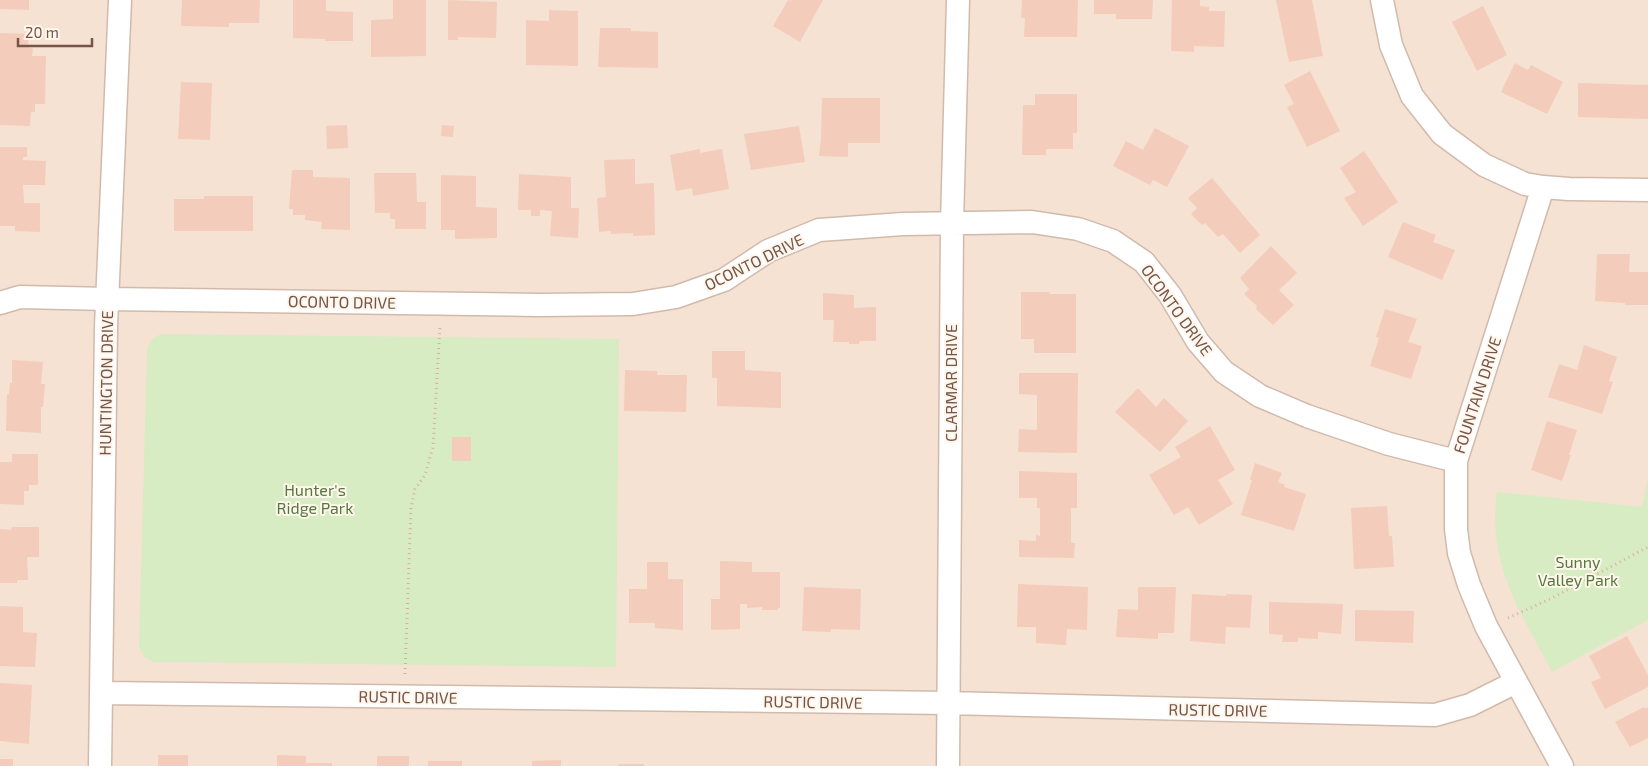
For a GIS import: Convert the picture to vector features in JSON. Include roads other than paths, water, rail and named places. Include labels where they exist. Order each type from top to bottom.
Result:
[{"type":"street","name":"HUNTINGTON DRIVE","points":[[100,766],[108,300],[120,0]]},
{"type":"street","name":"CLARMAR DRIVE","points":[[948,766],[952,224],[958,0]]},
{"type":"street","points":[[1382,0],[1391,45],[1412,96],[1442,134],[1484,165],[1525,184],[1543,187],[1568,190],[1648,190]]},
{"type":"street","name":"FOUNTAIN DRIVE","points":[[1543,187],[1456,461],[1456,529],[1459,553],[1469,585],[1486,626],[1562,766]]},
{"type":"street","name":"OCONTO DRIVE","points":[[0,303],[20,297],[108,300],[539,305],[633,304],[676,297],[724,280],[768,251],[818,230],[903,224],[1032,222],[1078,229],[1113,241],[1144,262],[1170,295],[1198,342],[1224,372],[1260,396],[1316,419],[1389,444],[1456,461]]},
{"type":"street","name":"RUSTIC DRIVE","points":[[102,692],[404,698],[948,703],[1435,715],[1470,704],[1516,682]]},
{"type":"park label","name":"Hunter's Ridge Park","points":[[315,499]]},
{"type":"park label","name":"Sunny Valley Park","points":[[1578,571]]}]
